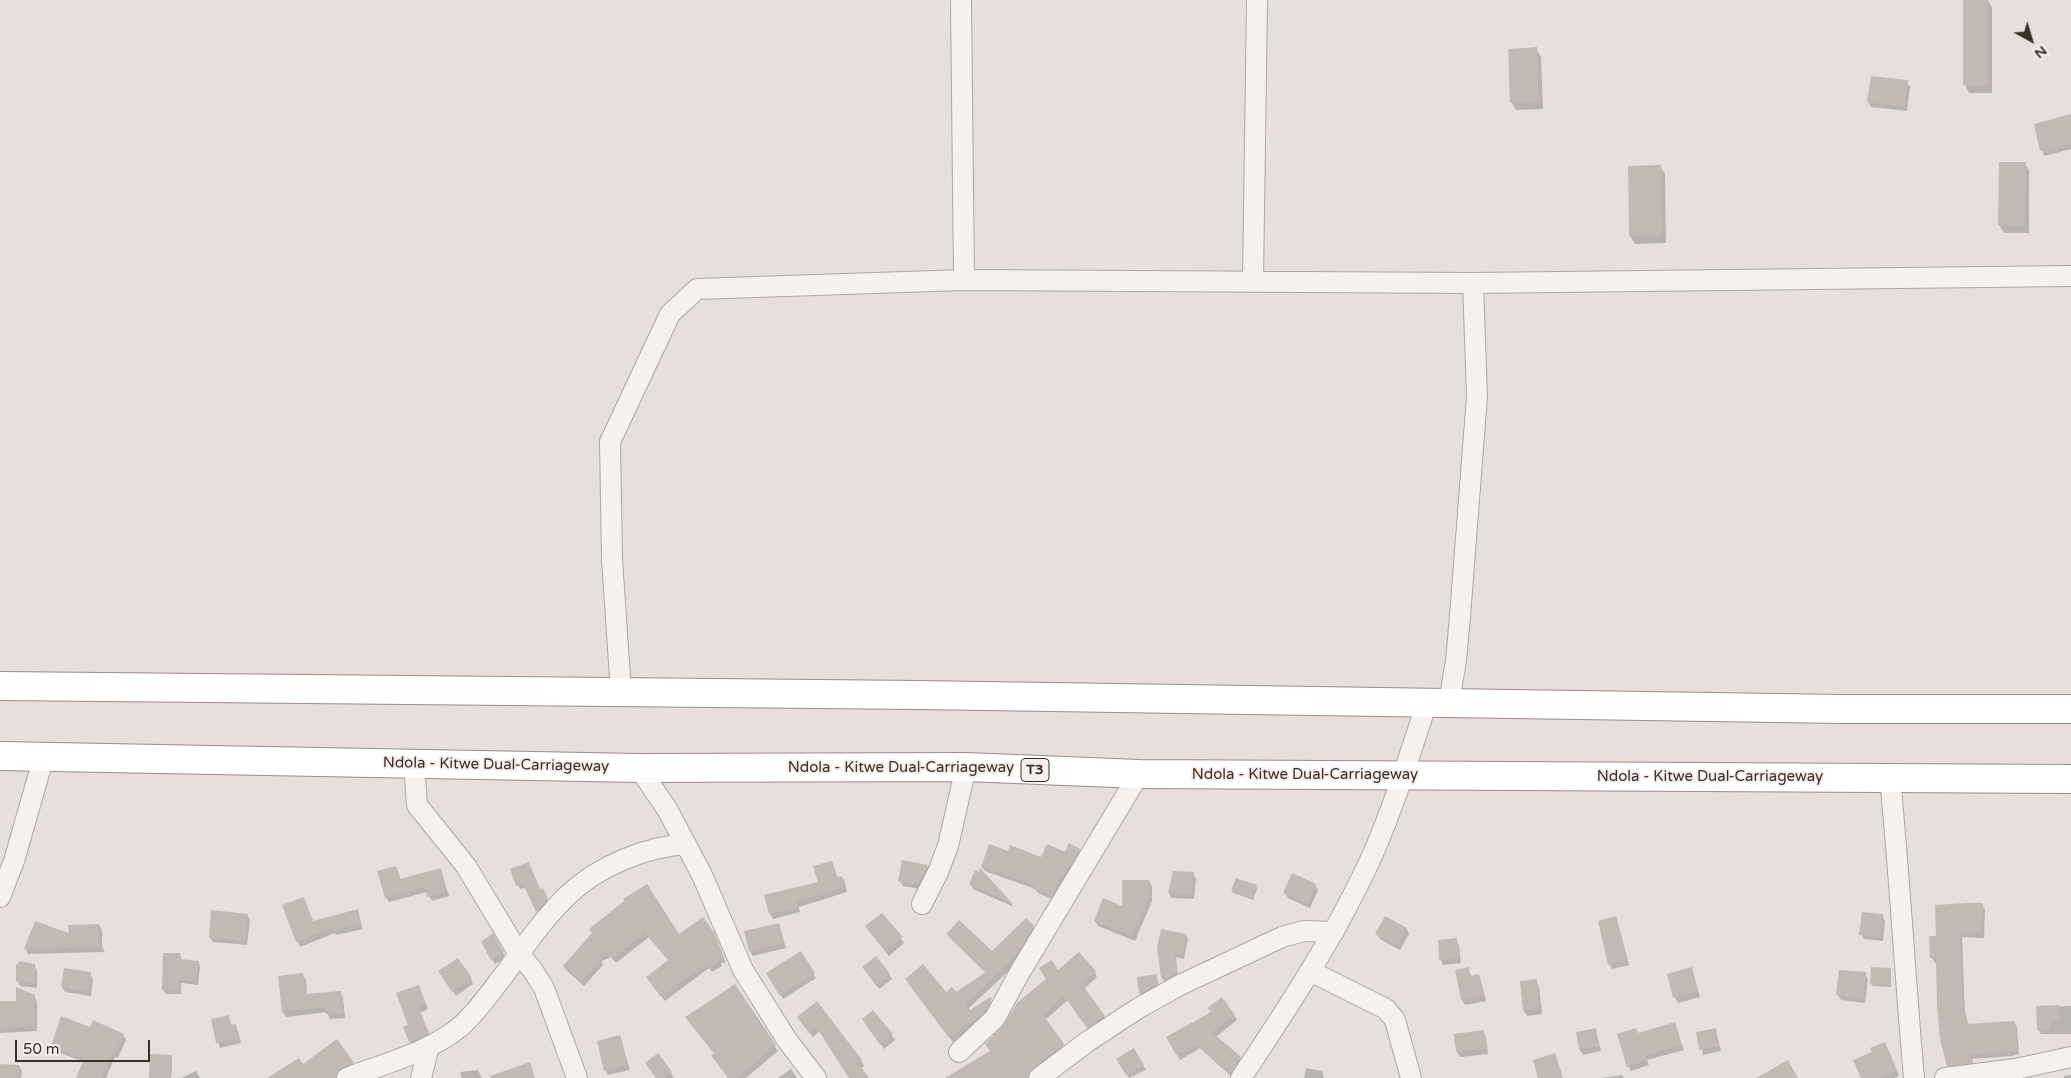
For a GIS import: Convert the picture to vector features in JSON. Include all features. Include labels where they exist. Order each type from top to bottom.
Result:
[{"type":"highway","points":[[0,686],[1438,702],[1852,709],[2071,709]]},
{"type":"highway","name":"Ndola - Kitwe Dual-Carriageway","points":[[0,756],[639,768],[966,767],[1139,774],[2071,779]]},
{"type":"street","points":[[961,0],[964,280]]},
{"type":"street","points":[[1254,282],[1257,0]]},
{"type":"street","points":[[621,692],[612,559],[610,442],[670,314],[697,290],[964,280],[1473,284],[2071,276]]},
{"type":"street","points":[[1241,1078],[1334,932],[1372,855],[1402,776],[1456,661],[1477,396],[1473,284]]},
{"type":"street","points":[[0,897],[14,861],[44,756]]},
{"type":"street","points":[[414,764],[416,797],[420,810],[466,866],[519,954],[532,969],[544,988],[577,1078]]},
{"type":"street","points":[[922,904],[948,846],[966,767]]},
{"type":"street","points":[[639,768],[667,809],[702,875],[743,970],[787,1040],[816,1078]]},
{"type":"street","points":[[959,1052],[995,1018],[1020,972],[1139,774]]},
{"type":"street","points":[[1890,779],[1899,868],[1914,1078]]},
{"type":"street","points":[[347,1078],[429,1046],[460,1027],[476,1012],[536,930],[570,893],[603,871],[643,852],[686,844]]},
{"type":"street","points":[[1039,1078],[1087,1042],[1137,1009],[1180,985],[1282,937],[1304,931],[1334,932]]},
{"type":"street","points":[[1310,971],[1386,1009],[1395,1020],[1412,1078]]},
{"type":"street","points":[[421,1078],[429,1046]]},
{"type":"street","points":[[1945,1078],[2017,1074],[2071,1057]]},
{"type":"building","points":[[1963,0],[1988,0],[1988,85],[1963,85]]},
{"type":"building","points":[[1537,47],[1539,101],[1510,103],[1508,49]]},
{"type":"building","points":[[1871,76],[1908,80],[1904,107],[1867,102]]},
{"type":"building","points":[[2071,114],[2071,144],[2040,151],[2034,124]]},
{"type":"building","points":[[1999,162],[2026,162],[2025,226],[1998,225]]},
{"type":"building","points":[[1661,165],[1662,235],[1629,236],[1628,166]]},
{"type":"building","points":[[1069,843],[1080,849],[1063,877],[1061,876],[1052,896],[1033,889],[1035,885],[981,867],[989,844],[1008,851],[1010,845],[1041,857],[1047,844],[1065,852]]},
{"type":"building","points":[[902,860],[928,865],[918,885],[898,881]]},
{"type":"building","points":[[832,861],[837,877],[842,876],[845,887],[797,902],[798,907],[769,914],[764,895],[818,882],[813,866]]},
{"type":"building","points":[[529,862],[540,889],[543,888],[548,899],[536,912],[523,884],[516,886],[510,869]]},
{"type":"building","points":[[396,866],[400,879],[441,868],[447,891],[427,897],[425,887],[385,898],[377,871]]},
{"type":"building","points":[[980,868],[1013,904],[969,884],[975,870],[979,872]]},
{"type":"building","points":[[1173,871],[1194,872],[1192,894],[1168,893]]},
{"type":"building","points":[[1292,873],[1316,884],[1307,904],[1283,893]]},
{"type":"building","points":[[1236,878],[1257,885],[1252,898],[1231,891]]},
{"type":"building","points":[[1122,880],[1149,880],[1149,895],[1132,936],[1094,921],[1103,898],[1122,906]]},
{"type":"building","points":[[647,884],[679,934],[703,917],[715,934],[724,957],[719,958],[720,960],[709,968],[706,964],[661,997],[646,977],[668,960],[645,933],[612,959],[607,952],[600,955],[601,959],[581,982],[563,966],[592,933],[589,929],[624,901],[623,899]]},
{"type":"building","points":[[304,897],[313,921],[358,909],[361,923],[332,931],[331,928],[296,942],[282,905]]},
{"type":"building","points":[[1983,903],[1981,933],[1960,932],[1963,1014],[1966,1013],[1967,1024],[2015,1021],[2017,1051],[1970,1054],[1972,1063],[1947,1066],[1940,1039],[1936,958],[1930,958],[1929,936],[1936,936],[1935,905]]},
{"type":"building","points":[[211,910],[248,914],[245,941],[209,938]]},
{"type":"building","points":[[1862,912],[1883,914],[1880,937],[1859,935]]},
{"type":"building","points":[[882,913],[903,937],[885,951],[865,926]]},
{"type":"building","points":[[1385,916],[1407,928],[1397,946],[1375,934]]},
{"type":"building","points":[[1616,916],[1627,960],[1608,965],[1598,921]]},
{"type":"building","points":[[1026,918],[1034,926],[1015,957],[965,1004],[970,1010],[990,997],[992,999],[985,1011],[970,1025],[969,1023],[949,1038],[905,979],[923,964],[946,992],[952,987],[956,992],[986,972],[946,934],[959,920],[992,951]]},
{"type":"building","points":[[35,921],[69,933],[68,925],[99,924],[99,945],[104,947],[24,949]]},
{"type":"building","points":[[779,923],[784,943],[749,951],[744,931]]},
{"type":"building","points":[[1161,929],[1186,934],[1182,955],[1174,954],[1177,973],[1170,977],[1161,978],[1157,947]]},
{"type":"building","points":[[493,933],[504,952],[491,960],[481,942]]},
{"type":"building","points":[[1457,938],[1459,958],[1439,960],[1438,940]]},
{"type":"building","points":[[801,951],[815,973],[779,995],[766,973]]},
{"type":"building","points":[[1079,952],[1096,971],[1081,983],[1105,1016],[1087,1028],[1064,996],[1043,1015],[1064,1044],[1032,1068],[1027,1078],[945,1078],[990,1051],[985,1044],[1003,1026],[1017,1003],[1046,979],[1039,968],[1052,960],[1058,970]]},
{"type":"building","points":[[163,953],[180,953],[180,959],[199,961],[196,981],[179,980],[179,990],[162,990]]},
{"type":"building","points":[[876,956],[890,974],[876,985],[862,967]]},
{"type":"building","points":[[458,958],[472,978],[452,992],[438,971]]},
{"type":"building","points":[[20,961],[35,964],[35,984],[16,981],[16,964]]},
{"type":"building","points":[[1469,967],[1470,976],[1479,974],[1484,995],[1461,1000],[1455,970]]},
{"type":"building","points":[[1692,967],[1698,992],[1673,998],[1667,974]]},
{"type":"building","points":[[1871,967],[1891,968],[1891,985],[1870,984]]},
{"type":"building","points":[[64,968],[91,972],[88,991],[61,987]]},
{"type":"building","points":[[1839,970],[1866,972],[1863,998],[1836,995]]},
{"type":"building","points":[[303,973],[306,994],[341,991],[343,1013],[325,1014],[325,1007],[282,1012],[278,976]]},
{"type":"building","points":[[1157,974],[1158,984],[1139,994],[1137,977]]},
{"type":"building","points":[[1537,979],[1540,1010],[1523,1011],[1520,981]]},
{"type":"building","points":[[735,984],[776,1045],[737,1078],[728,1078],[711,1055],[714,1053],[685,1017]]},
{"type":"building","points":[[419,985],[426,1004],[418,1007],[429,1033],[409,1042],[403,1027],[408,1025],[396,993]]},
{"type":"building","points":[[16,987],[35,995],[34,1026],[0,1029],[0,1001],[16,1001]]},
{"type":"building","points":[[1222,997],[1235,1015],[1212,1032],[1241,1057],[1230,1074],[1196,1044],[1176,1055],[1166,1037],[1211,1012],[1207,1008]]},
{"type":"building","points":[[817,1001],[862,1060],[858,1063],[869,1078],[849,1078],[816,1027],[809,1033],[797,1017]]},
{"type":"building","points":[[2059,1005],[2059,1020],[2051,1021],[2051,1029],[2037,1030],[2036,1006]]},
{"type":"building","points":[[873,1010],[893,1034],[880,1045],[862,1019]]},
{"type":"building","points":[[229,1015],[231,1025],[236,1024],[239,1038],[216,1043],[211,1019]]},
{"type":"building","points":[[61,1016],[90,1027],[93,1020],[124,1034],[115,1054],[112,1053],[101,1078],[76,1078],[84,1059],[51,1046]]},
{"type":"building","points":[[1675,1022],[1682,1045],[1645,1055],[1647,1060],[1627,1067],[1617,1034],[1636,1028],[1638,1033]]},
{"type":"building","points":[[1596,1028],[1599,1046],[1579,1050],[1576,1032]]},
{"type":"building","points":[[1716,1028],[1719,1046],[1699,1050],[1696,1032]]},
{"type":"building","points":[[1484,1030],[1486,1049],[1456,1052],[1454,1034]]},
{"type":"building","points":[[620,1035],[628,1064],[604,1071],[597,1041]]},
{"type":"building","points":[[337,1039],[354,1063],[338,1070],[335,1078],[267,1078],[299,1058],[303,1064]]},
{"type":"building","points":[[1885,1042],[1897,1070],[1879,1078],[1861,1078],[1853,1060],[1872,1052],[1870,1048]]},
{"type":"building","points":[[1134,1048],[1144,1065],[1126,1075],[1116,1059]]},
{"type":"building","points":[[658,1053],[672,1072],[664,1078],[656,1078],[645,1063]]},
{"type":"building","points":[[1555,1053],[1563,1078],[1538,1078],[1533,1060]]},
{"type":"building","points":[[150,1054],[172,1055],[171,1078],[149,1078]]},
{"type":"building","points":[[1788,1060],[1798,1078],[1756,1078]]},
{"type":"building","points":[[530,1062],[535,1078],[491,1078],[490,1076]]},
{"type":"building","points":[[0,1064],[19,1065],[19,1078],[0,1078]]}]
